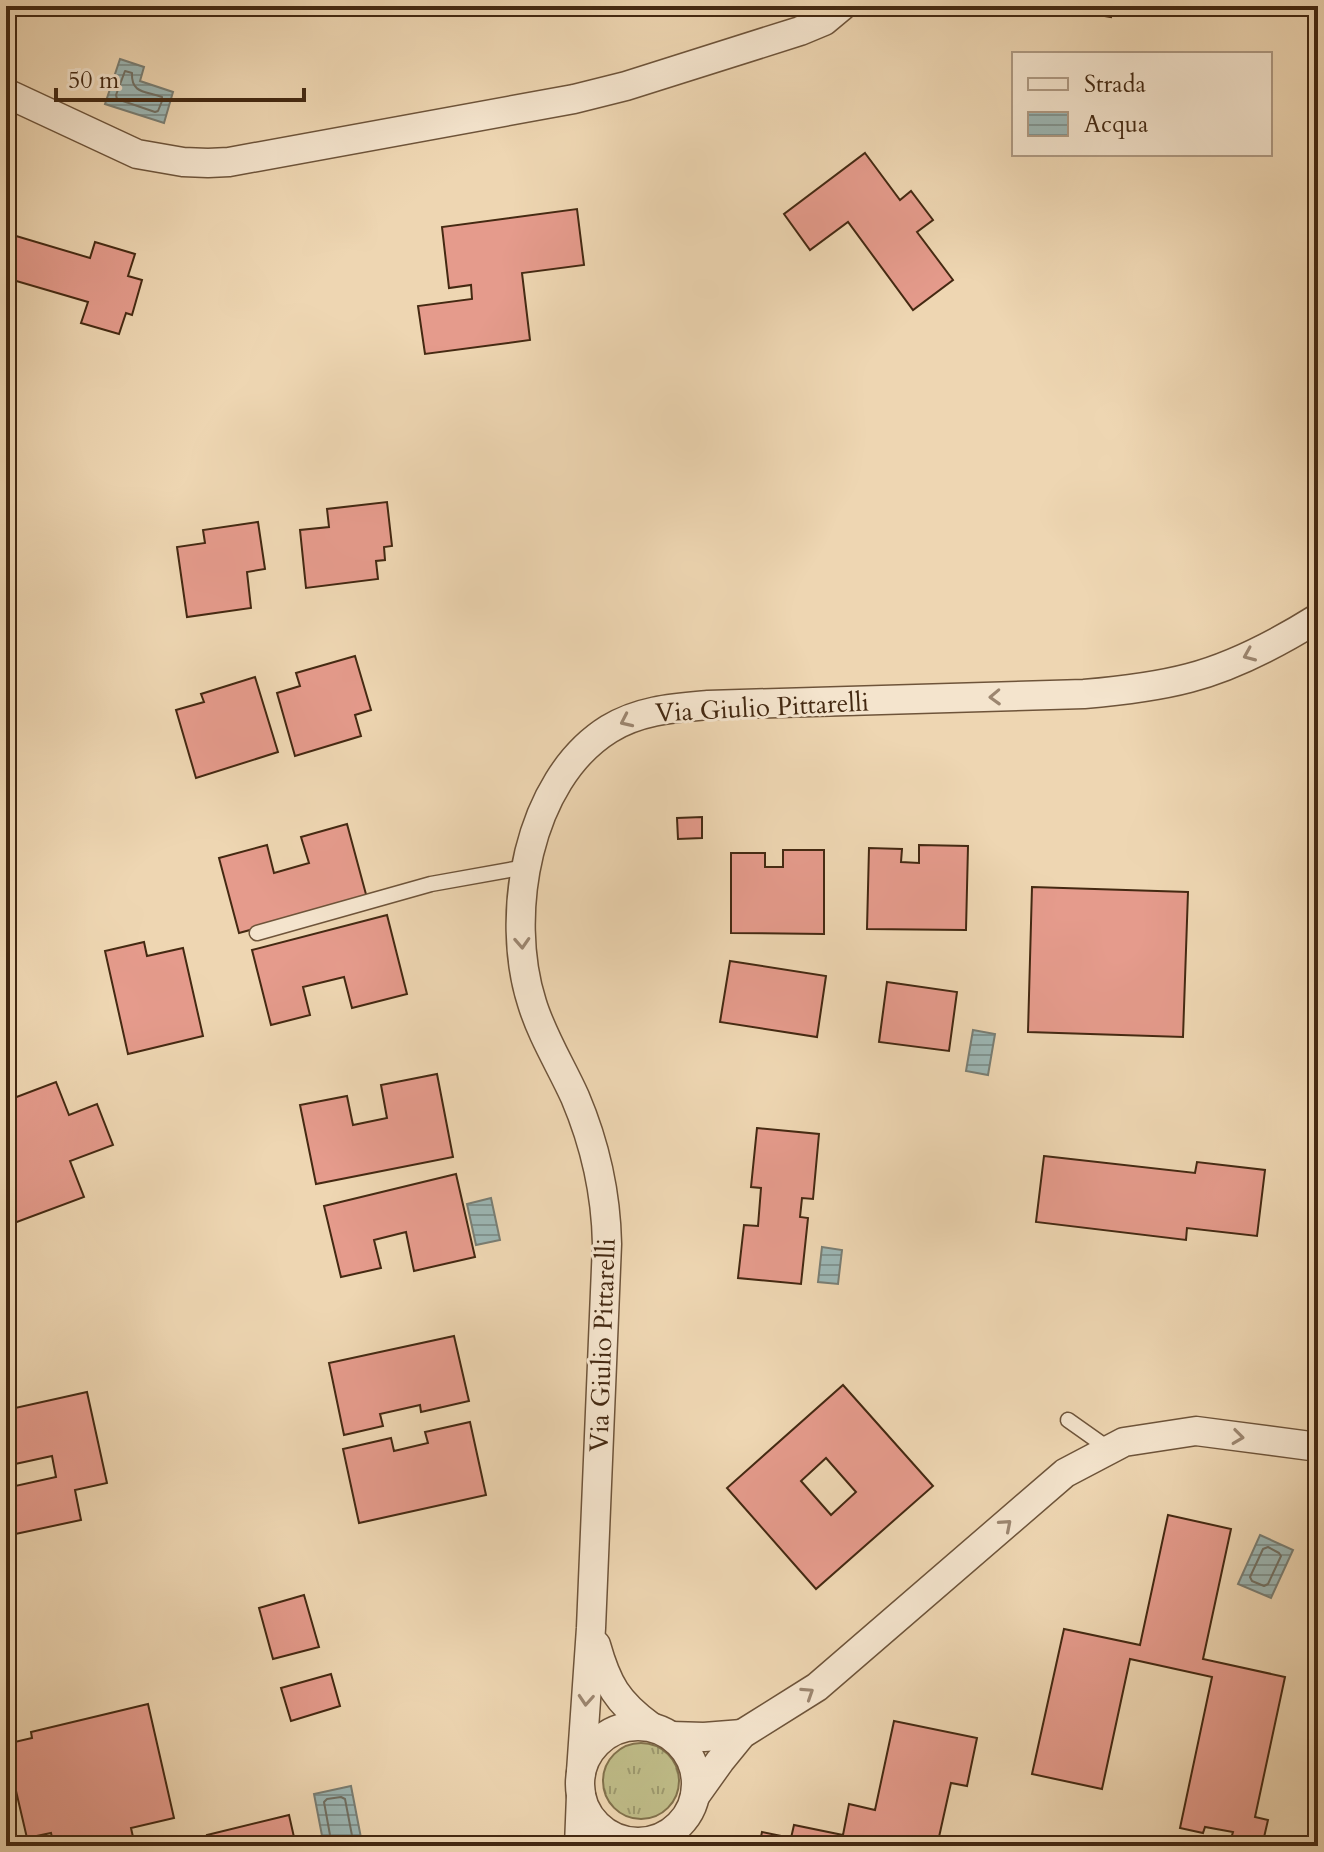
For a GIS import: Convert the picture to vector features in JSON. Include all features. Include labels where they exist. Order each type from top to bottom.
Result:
[{"type":"street","points":[[6,93],[137,154],[183,162],[229,162],[601,93],[800,31],[824,21],[842,6]]},
{"type":"street","name":"Via Giulio Pittarelli","points":[[579,1846],[607,1244],[606,1212],[594,1150],[575,1098],[544,1034],[525,975],[521,929],[526,867],[542,814],[554,789],[584,748],[601,734],[642,713],[708,705],[1084,694],[1130,689],[1190,678],[1210,671],[1268,647],[1318,618]]},
{"type":"street","points":[[742,1734],[704,1737],[632,1726],[614,1731],[599,1741],[588,1755],[581,1783],[587,1812],[599,1827],[615,1837],[634,1842],[666,1839],[690,1810],[695,1796],[713,1769],[742,1734],[817,1687],[1065,1473],[1109,1449],[1124,1442],[1196,1431],[1318,1447]]},
{"type":"street","name":"Via Giulio Pittarelli","points":[[591,1628],[603,1668],[614,1691],[626,1708],[660,1731]]},
{"type":"street","points":[[660,1731],[683,1747],[692,1762],[696,1778],[695,1796]]},
{"type":"lane","points":[[257,933],[431,884],[526,867]]},
{"type":"lane","points":[[1068,1420],[1109,1449]]},
{"type":"green space","points":[[641,1743],[656,1746],[668,1754],[676,1766],[679,1781],[676,1796],[668,1808],[656,1816],[641,1819],[626,1816],[614,1808],[606,1796],[603,1781],[606,1766],[614,1754],[626,1746]]},
{"type":"water","points":[[120,59],[144,67],[140,81],[173,92],[164,123],[105,104]]},
{"type":"water","points":[[973,1030],[995,1034],[988,1075],[966,1071]]},
{"type":"water","points":[[491,1198],[500,1240],[476,1245],[467,1204]]},
{"type":"water","points":[[822,1247],[842,1250],[838,1284],[818,1282]]},
{"type":"water","points":[[1260,1535],[1293,1550],[1271,1598],[1238,1584]]},
{"type":"water","points":[[351,1786],[362,1843],[324,1846],[314,1794]]},
{"type":"building","points":[[225,6],[325,6],[324,14]]},
{"type":"building","points":[[1045,6],[1113,6],[1111,17]]},
{"type":"building","points":[[865,153],[900,200],[911,191],[933,220],[917,232],[953,280],[913,310],[848,222],[810,250],[784,214]]},
{"type":"building","points":[[577,209],[584,265],[522,273],[530,340],[425,354],[418,306],[472,299],[471,285],[449,288],[442,227]]},
{"type":"building","points":[[6,233],[90,258],[95,242],[135,254],[128,276],[142,280],[132,315],[126,313],[119,334],[81,323],[88,302],[6,278]]},
{"type":"building","points":[[387,502],[392,546],[384,547],[385,560],[376,561],[378,579],[306,588],[300,530],[329,527],[327,509]]},
{"type":"building","points":[[258,522],[265,569],[247,572],[251,608],[187,617],[177,547],[205,543],[203,530]]},
{"type":"building","points":[[355,656],[371,710],[355,715],[361,736],[295,756],[277,693],[300,686],[296,673]]},
{"type":"building","points":[[255,677],[278,752],[196,778],[176,710],[204,702],[201,694]]},
{"type":"building","points":[[702,817],[702,838],[678,839],[677,818]]},
{"type":"building","points":[[347,824],[367,898],[239,933],[219,858],[267,845],[274,873],[309,863],[301,837]]},
{"type":"building","points":[[919,845],[968,846],[966,930],[867,929],[869,848],[902,849],[901,862],[919,863]]},
{"type":"building","points":[[783,850],[824,850],[824,934],[731,933],[731,853],[765,853],[765,867],[783,867]]},
{"type":"building","points":[[6,872],[15,920],[6,922]]},
{"type":"building","points":[[1032,887],[1188,892],[1183,1037],[1028,1032]]},
{"type":"building","points":[[387,915],[407,994],[352,1008],[344,977],[303,987],[310,1015],[271,1025],[252,950]]},
{"type":"building","points":[[144,942],[147,956],[183,948],[203,1036],[128,1054],[105,951]]},
{"type":"building","points":[[730,961],[826,976],[817,1037],[720,1022]]},
{"type":"building","points":[[887,982],[957,992],[949,1051],[879,1042]]},
{"type":"building","points":[[437,1074],[453,1157],[316,1184],[300,1105],[347,1096],[353,1125],[387,1118],[381,1085]]},
{"type":"building","points":[[56,1082],[69,1115],[97,1104],[113,1145],[70,1161],[84,1197],[6,1226],[6,1101]]},
{"type":"building","points":[[757,1128],[819,1134],[813,1199],[802,1198],[800,1217],[808,1218],[801,1284],[738,1278],[744,1225],[758,1226],[761,1188],[751,1187]]},
{"type":"building","points":[[1044,1156],[1195,1173],[1197,1162],[1265,1170],[1257,1236],[1187,1228],[1186,1240],[1036,1222]]},
{"type":"building","points":[[456,1174],[475,1257],[414,1271],[406,1232],[374,1240],[381,1268],[341,1277],[324,1206]]},
{"type":"building","points":[[454,1336],[469,1401],[421,1412],[420,1405],[380,1414],[383,1426],[344,1435],[329,1363]]},
{"type":"building","points":[[843,1385],[933,1486],[816,1589],[727,1488]],"holes":[[[826,1458],[856,1492],[831,1515],[801,1481]]]},
{"type":"building","points":[[87,1392],[107,1483],[75,1490],[81,1520],[6,1536],[6,1488],[56,1477],[52,1456],[6,1466],[6,1410]]},
{"type":"building","points":[[470,1422],[486,1495],[359,1523],[343,1449],[391,1438],[394,1451],[428,1443],[425,1432]]},
{"type":"building","points":[[1168,1515],[1231,1529],[1203,1659],[1285,1677],[1255,1817],[1268,1820],[1262,1846],[1230,1842],[1233,1832],[1205,1827],[1203,1833],[1180,1828],[1212,1677],[1130,1659],[1102,1789],[1032,1774],[1064,1629],[1140,1645]]},
{"type":"building","points":[[304,1595],[319,1647],[273,1659],[259,1608]]},
{"type":"building","points":[[331,1674],[340,1706],[291,1721],[281,1688]]},
{"type":"building","points":[[148,1704],[174,1818],[131,1828],[135,1846],[54,1846],[51,1833],[27,1838],[13,1778],[6,1779],[6,1744],[32,1738],[31,1732]]},
{"type":"building","points":[[894,1721],[977,1738],[967,1786],[951,1783],[937,1846],[759,1846],[762,1832],[791,1838],[794,1825],[843,1835],[849,1804],[875,1810]]},
{"type":"building","points":[[289,1815],[296,1846],[210,1846],[207,1835]]}]
